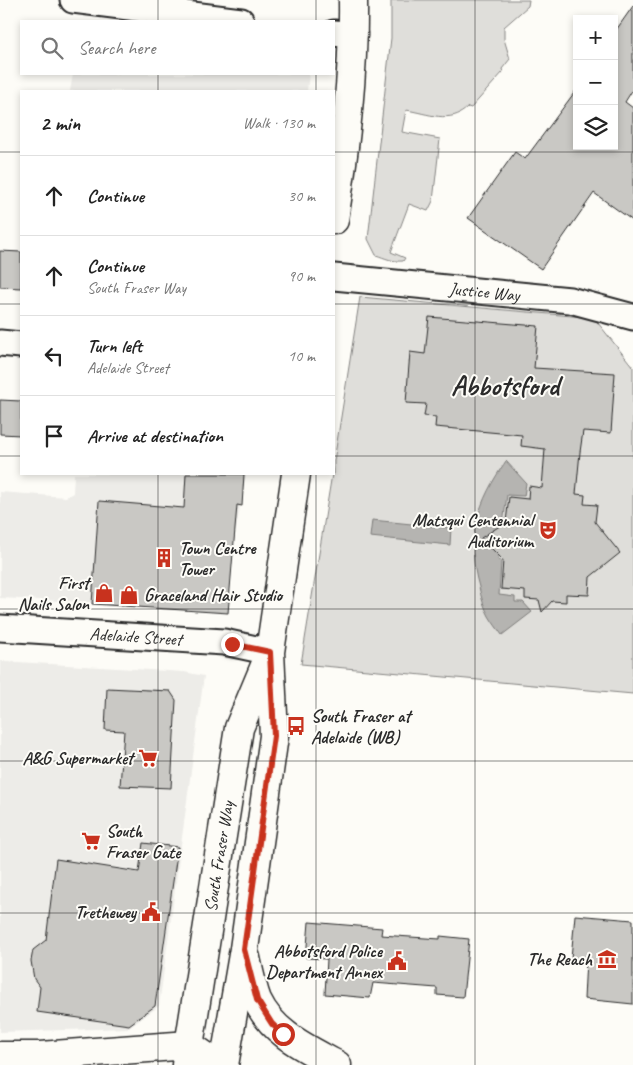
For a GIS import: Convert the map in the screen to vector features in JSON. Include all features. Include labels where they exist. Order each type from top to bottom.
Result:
[{"type":"main road","points":[[335,212],[346,125],[344,34],[353,0]]},
{"type":"main road","points":[[344,34],[363,0]]},
{"type":"main road","name":"South Fraser Way","points":[[224,1065],[244,949],[274,736],[270,652],[296,475]]},
{"type":"main road","name":"South Fraser Way","points":[[187,1055],[239,728],[270,652]]},
{"type":"main road","points":[[244,949],[257,1000],[272,1024],[283,1034],[305,1048],[337,1065]]},
{"type":"main road","points":[[0,1056],[187,1055],[218,1065]]},
{"type":"street","points":[[73,0],[233,20]]},
{"type":"street","name":"Justice Way","points":[[335,278],[570,300],[633,317]]},
{"type":"street","points":[[0,343],[20,345]]},
{"type":"street","name":"Adelaide Street","points":[[0,628],[224,642],[270,652]]},
{"type":"shaded area","points":[[391,0],[529,0],[528,6],[504,27],[504,39],[510,59],[502,69],[503,72],[471,108],[468,107],[461,112],[446,117],[406,110],[402,132],[440,139],[433,201],[428,211],[409,204],[391,252],[405,258],[403,261],[389,260],[376,255],[368,239],[391,38]]},
{"type":"shaded area","points":[[73,75],[309,75],[307,90],[70,90]]},
{"type":"shaded area","points":[[360,297],[594,318],[633,367],[633,694],[301,664],[332,475],[335,475],[335,455]]},
{"type":"shaded area","points":[[506,461],[526,483],[524,496],[507,495],[498,560],[501,561],[499,595],[515,597],[515,602],[523,602],[532,612],[502,635],[489,616],[483,602],[473,553],[474,537],[481,506]]},
{"type":"shaded area","points":[[74,475],[246,475],[225,591],[203,608],[0,598],[0,492],[66,497],[73,493]]},
{"type":"shaded area","points":[[372,520],[451,528],[450,545],[370,537]]},
{"type":"shaded area","name":"South Fraser Gate","points":[[0,661],[184,672],[204,676],[159,1006],[129,1028],[0,1032]]},
{"type":"building","points":[[633,6],[633,89],[625,102],[633,108],[633,221],[594,193],[541,269],[468,218],[515,152],[525,159],[573,94],[573,150],[618,150],[618,27]]},
{"type":"building","points":[[0,251],[20,252],[20,288],[0,287]]},
{"type":"building","points":[[429,317],[538,326],[534,368],[615,373],[611,433],[583,431],[576,494],[585,495],[584,504],[597,505],[595,522],[620,553],[590,577],[589,595],[566,594],[566,602],[552,601],[542,612],[539,600],[525,599],[525,591],[501,589],[503,560],[481,538],[506,522],[509,497],[528,499],[529,486],[542,488],[545,449],[521,446],[522,435],[435,427],[436,417],[424,416],[426,404],[406,403],[410,352],[425,354]]},
{"type":"building","points":[[0,400],[20,401],[20,435],[0,434]]},
{"type":"building","name":"Town Centre Tower","points":[[186,475],[244,475],[242,506],[237,505],[228,613],[92,604],[99,501],[184,508]]},
{"type":"building","name":"A&G Supermarket","points":[[107,688],[170,691],[176,700],[171,788],[120,786],[124,731],[105,730]]},
{"type":"building","points":[[143,843],[178,847],[155,1006],[129,1025],[37,1012],[40,987],[34,979],[31,961],[33,950],[46,940],[56,859],[139,872]]},
{"type":"building","name":"The Reach","points":[[575,915],[633,920],[633,1004],[584,999],[586,959],[571,958]]},
{"type":"building","name":"Abbotsford Police Department Annex","points":[[309,922],[382,928],[381,935],[440,939],[440,936],[469,939],[463,997],[437,995],[437,988],[373,983],[370,998],[325,994],[327,959],[306,958]]},
{"type":"place","name":"Matsqui Centennial Auditorium","points":[[548,530]]},
{"type":"place","name":"Town Centre Tower","points":[[164,558]]},
{"type":"place","name":"First Nails Salon","points":[[104,593]]},
{"type":"place","name":"Graceland Hair Studio","points":[[129,595]]},
{"type":"place","name":"South Fraser at Adelaide (WB)","points":[[296,726]]},
{"type":"place","name":"A&G Supermarket","points":[[148,758]]},
{"type":"place","name":"South Fraser Gate","points":[[91,841]]},
{"type":"place","name":"Trethewey","points":[[151,912]]},
{"type":"place","name":"The Reach","points":[[607,959]]},
{"type":"place","name":"Abbotsford Police Department Annex","points":[[397,961]]},
{"type":"district","name":"Abbotsford","points":[[505,385]]},
{"type":"route","points":[[232,644],[270,652],[274,736],[244,949],[257,1000],[272,1024],[283,1034]]}]
